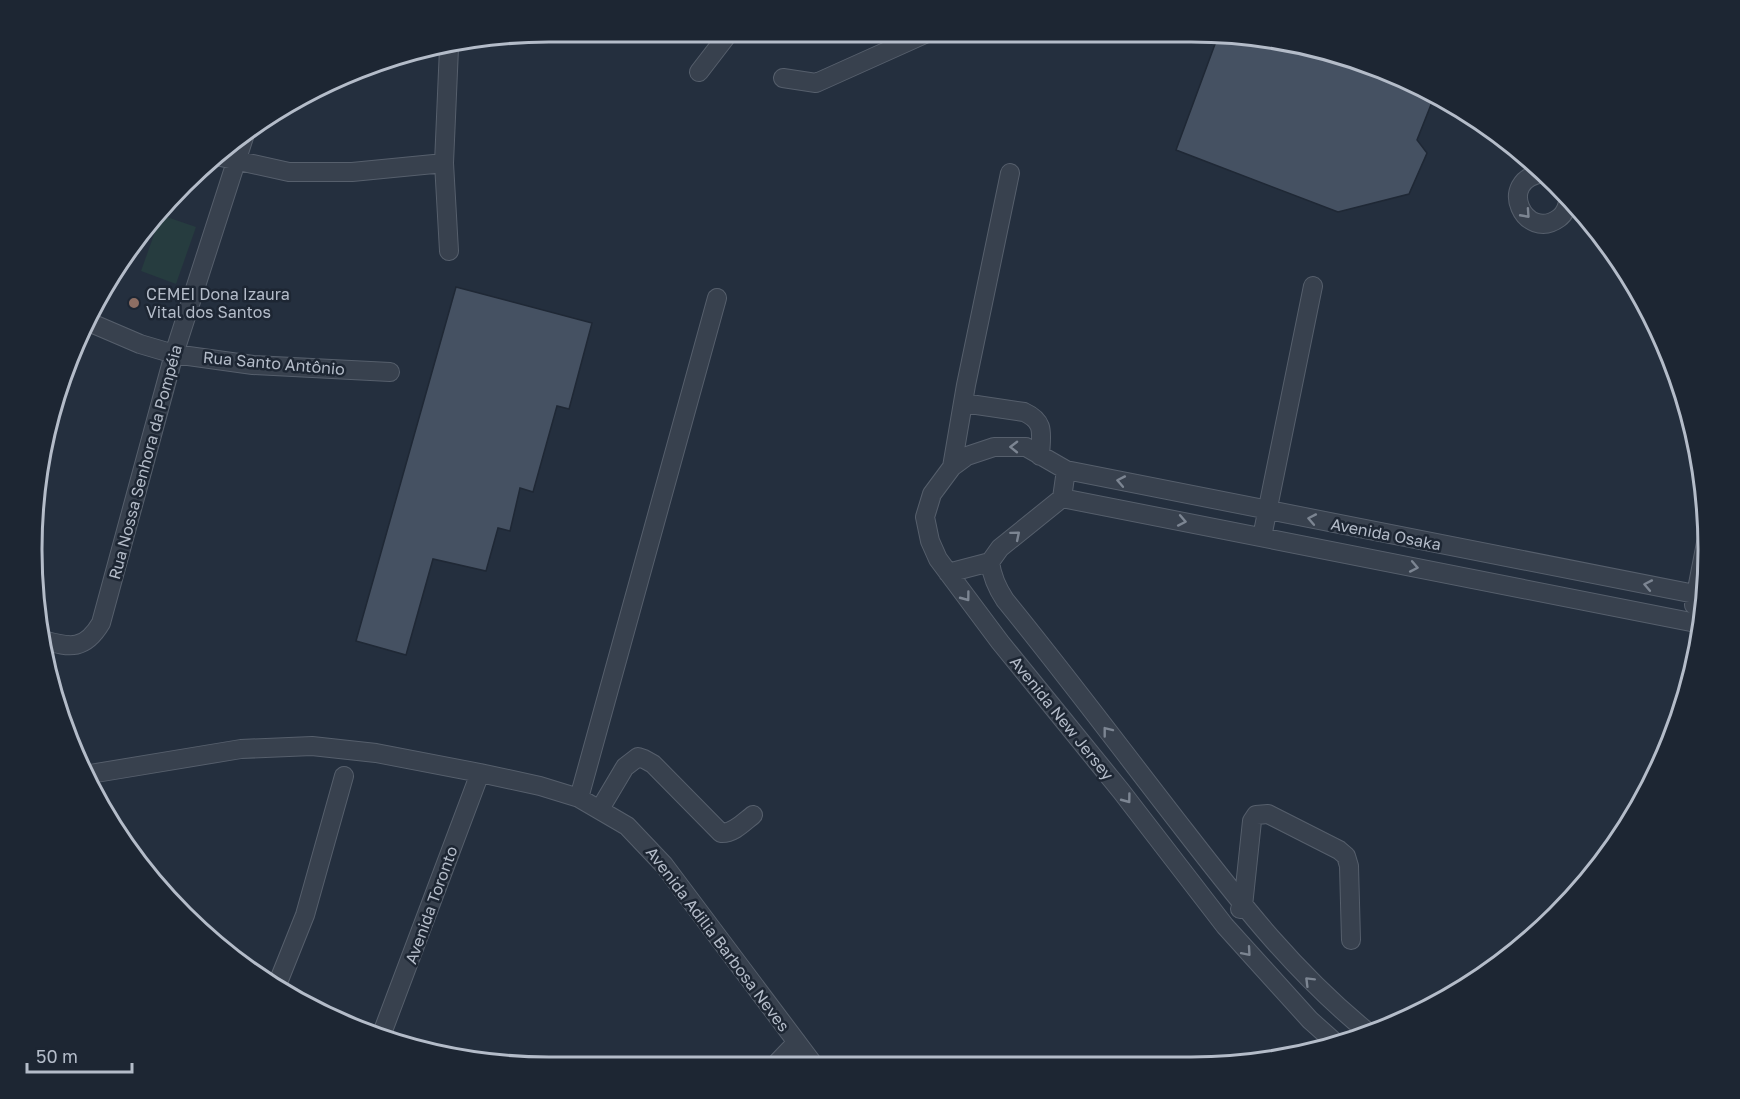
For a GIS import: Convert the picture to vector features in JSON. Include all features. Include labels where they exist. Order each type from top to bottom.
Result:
[{"type":"street","points":[[699,72],[722,42]]},
{"type":"street","points":[[783,78],[816,83],[907,42]]},
{"type":"street","points":[[449,52],[444,163],[449,251]]},
{"type":"street","points":[[229,160],[289,172],[352,172],[444,163]]},
{"type":"street","name":"Rua Nossa Senhora da Pompéia","points":[[51,641],[72,646],[84,642],[94,635],[101,623],[229,160]]},
{"type":"street","points":[[952,467],[1010,173]]},
{"type":"street","points":[[1533,176],[1524,182],[1518,195],[1521,210],[1530,220],[1544,224],[1558,219],[1566,209]]},
{"type":"street","points":[[1262,537],[1313,286]]},
{"type":"street","points":[[579,798],[717,298]]},
{"type":"street","name":"Rua Santo Antônio","points":[[94,324],[140,344],[174,354],[253,365],[390,372]]},
{"type":"street","points":[[963,404],[1023,412],[1032,416],[1038,421],[1041,429],[1040,456]]},
{"type":"street","name":"Avenida New Jersey","points":[[1066,470],[1026,447],[994,447],[967,456],[952,467],[932,494],[925,517],[930,541],[938,559],[1000,642],[1121,791],[1225,926],[1310,1020],[1330,1038]]},
{"type":"street","points":[[948,573],[990,562],[1000,548],[1062,498],[1066,470]]},
{"type":"street","name":"Avenida Osaka","points":[[1066,470],[1696,595]]},
{"type":"street","name":"Avenida Osaka","points":[[1062,498],[1693,622]]},
{"type":"street","points":[[1383,561],[1389,534]]},
{"type":"street","points":[[1486,582],[1491,554]]},
{"type":"street","name":"Avenida New Jersey","points":[[990,562],[991,574],[1005,600],[1243,906],[1304,976],[1362,1027]]},
{"type":"street","points":[[1558,596],[1563,568]]},
{"type":"street","points":[[1000,642],[1024,623]]},
{"type":"street","name":"Avenida Adilia Barbosa Neves","points":[[94,773],[241,749],[312,746],[376,753],[480,773],[540,786],[579,798],[627,826],[664,865],[808,1057]]},
{"type":"street","points":[[600,809],[625,767],[638,757],[653,765],[721,833],[727,834],[753,815]]},
{"type":"street","name":"Avenida Toronto","points":[[384,1029],[480,773]]},
{"type":"street","points":[[280,978],[305,915],[344,776]]},
{"type":"street","points":[[1225,926],[1243,906],[1252,821],[1256,815],[1268,814],[1339,850],[1346,856],[1349,866],[1351,940]]},
{"type":"street","points":[[1310,1020],[1333,1004]]},
{"type":"street","points":[[783,1057],[797,1042]]},
{"type":"green space","points":[[166,217],[196,227],[176,284],[141,271],[155,231]]},
{"type":"building","points":[[1216,43],[1257,46],[1322,59],[1385,81],[1432,103],[1417,140],[1427,153],[1409,194],[1338,212],[1176,150]]},
{"type":"building","points":[[456,287],[592,323],[569,409],[557,406],[533,492],[520,488],[510,531],[498,528],[486,571],[433,559],[406,655],[356,641]]},
{"type":"place","name":"CEMEI Dona Izaura Vital dos Santos","points":[[134,303]]}]
